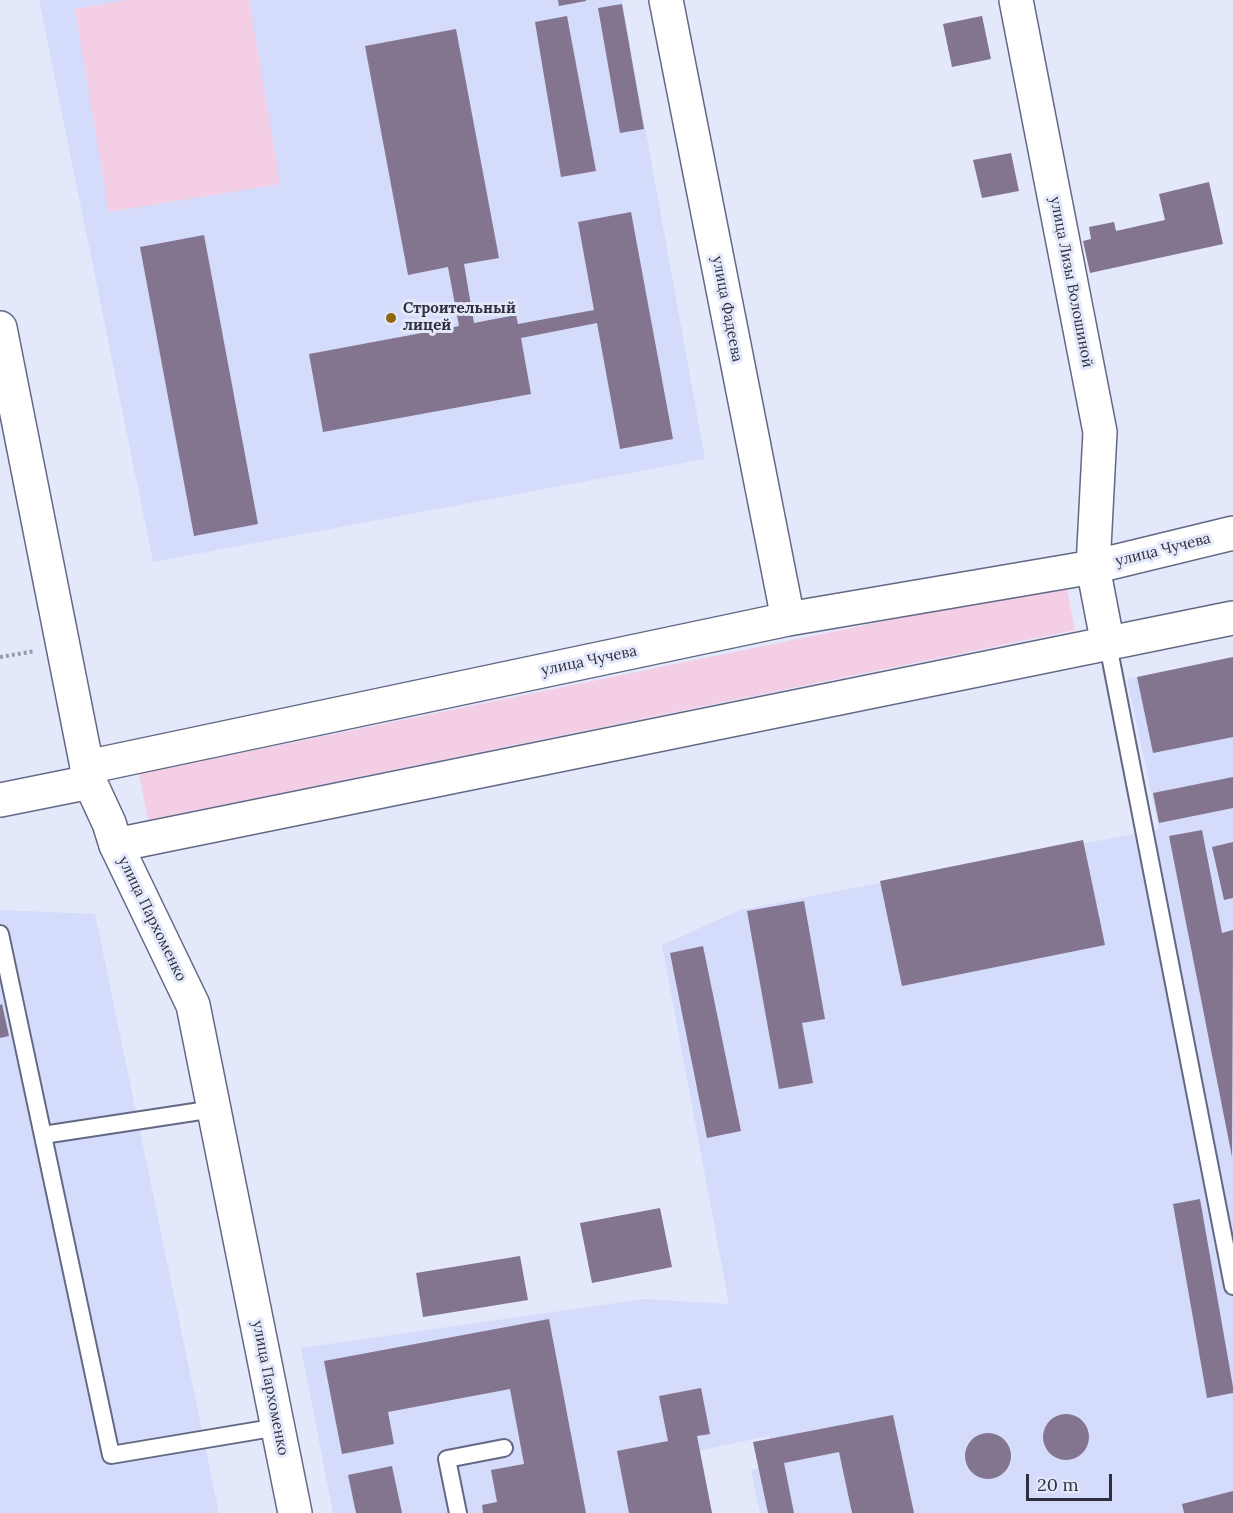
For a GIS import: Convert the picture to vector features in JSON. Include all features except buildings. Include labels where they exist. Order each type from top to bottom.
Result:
[{"type":"street","name":"улица Фадеева","points":[[666,0],[788,619]]},
{"type":"street","name":"улица Лизы Волошиной","points":[[1016,0],[1100,432],[1093,567]]},
{"type":"street","name":"улица Пархоменко","points":[[0,328],[88,774],[116,845],[193,1005],[295,1513]]},
{"type":"street","name":"улица Чучева","points":[[0,800],[88,774],[788,619],[1093,567],[1233,534]]},
{"type":"street","points":[[1093,567],[1108,645]]},
{"type":"street","points":[[116,845],[1233,618]]},
{"type":"lane","points":[[1108,645],[1233,1286]]},
{"type":"lane","points":[[0,934],[111,1455],[278,1427]]},
{"type":"lane","points":[[43,1135],[214,1109]]},
{"type":"lane","points":[[458,1513],[447,1458],[504,1448]]},
{"type":"shaded area","name":"Строительный лицей","points":[[39,0],[622,0],[705,459],[153,562]]},
{"type":"shaded area","points":[[127,0],[249,0],[280,184],[109,212],[75,9]]},
{"type":"shaded area","points":[[1066,584],[1075,630],[148,820],[139,774]]},
{"type":"shaded area","points":[[1233,657],[1233,1513],[760,1513],[751,1470],[777,1465],[769,1436],[692,1452],[707,1513],[333,1513],[301,1348],[644,1299],[729,1304],[662,945],[740,910],[1159,829],[1127,679]]},
{"type":"shaded area","points":[[0,910],[95,914],[219,1513],[0,1513]]},
{"type":"place","name":"Строительный лицей","points":[[391,318]]}]
